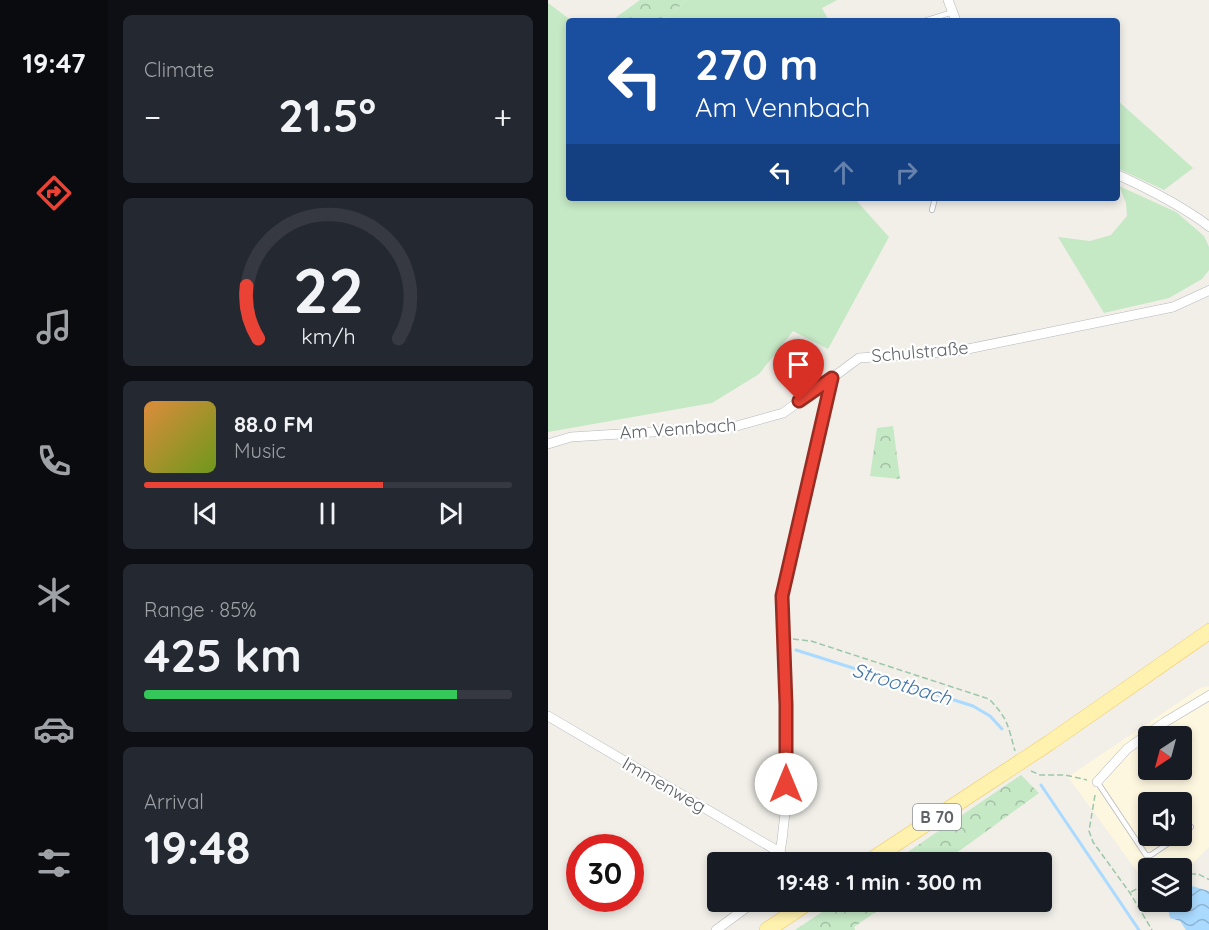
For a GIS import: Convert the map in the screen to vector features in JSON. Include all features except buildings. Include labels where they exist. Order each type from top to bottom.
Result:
[{"type":"main road","name":"B 70","points":[[883,852],[1049,743],[1210,631]]},
{"type":"main road","points":[[767,930],[794,912]]},
{"type":"street","points":[[948,0],[954,17]]},
{"type":"street","points":[[1120,176],[1157,193],[1210,227]]},
{"type":"street","name":"Schulstraße","points":[[832,378],[859,358],[958,351],[1173,307],[1210,290]]},
{"type":"street","points":[[780,852],[786,804],[786,705],[782,596],[832,378]]},
{"type":"street","name":"Am Vennbach","points":[[548,444],[571,437],[733,427],[783,413],[832,378]]},
{"type":"street","points":[[1097,782],[1127,749],[1165,722],[1210,695]]},
{"type":"street","name":"Immenweg","points":[[548,716],[769,852]]},
{"type":"street","points":[[716,930],[740,912]]},
{"type":"lane","points":[[932,210],[934,201]]},
{"type":"lane","points":[[1097,782],[1138,843]]},
{"type":"lane","points":[[1140,846],[1146,855],[1151,855],[1164,846]]},
{"type":"path","points":[[783,638],[810,641],[972,692],[989,699],[996,706]]},
{"type":"path","points":[[1097,782],[1089,831],[1093,842],[1130,893],[1152,930]]},
{"type":"path","points":[[1192,874],[1198,874],[1210,880]]},
{"type":"path","points":[[1130,893],[1138,889]]},
{"type":"shaded area","points":[[1209,686],[1209,847],[1192,864],[1192,858],[1138,858],[1138,873],[1068,777],[1138,730],[1138,780],[1192,780],[1192,726],[1144,726],[1200,688]]},
{"type":"green space","points":[[640,0],[686,0],[664,18],[615,18]]},
{"type":"green space","points":[[686,0],[837,0],[822,8],[827,18],[664,18]]},
{"type":"green space","points":[[548,3],[568,18],[566,18],[566,201],[857,201],[889,237],[828,349],[793,331],[759,374],[712,403],[548,432]]},
{"type":"green space","points":[[1120,103],[1193,168],[1164,190],[1120,169]]},
{"type":"green space","points":[[1120,186],[1176,212],[1204,236],[1209,247],[1209,270],[1202,279],[1169,298],[1104,313],[1058,237],[1090,241],[1111,235],[1127,216],[1126,203]]},
{"type":"green space","points":[[893,426],[900,479],[870,476],[877,428]]},
{"type":"green space","points":[[1021,775],[1039,793],[958,852],[908,852]]},
{"type":"green space","points":[[822,912],[876,912],[854,927],[855,930],[795,930]]},
{"type":"water","points":[[1192,886],[1209,891],[1209,930],[1186,930],[1180,921],[1170,918],[1169,912],[1192,912]]},
{"type":"waterway","name":"Strootbach","points":[[796,650],[973,706],[990,716],[1002,729]]},
{"type":"waterway","name":"Strootbach","points":[[1041,785],[1139,930]]},
{"type":"route","points":[[786,784],[782,596],[832,378],[799,401]]}]
